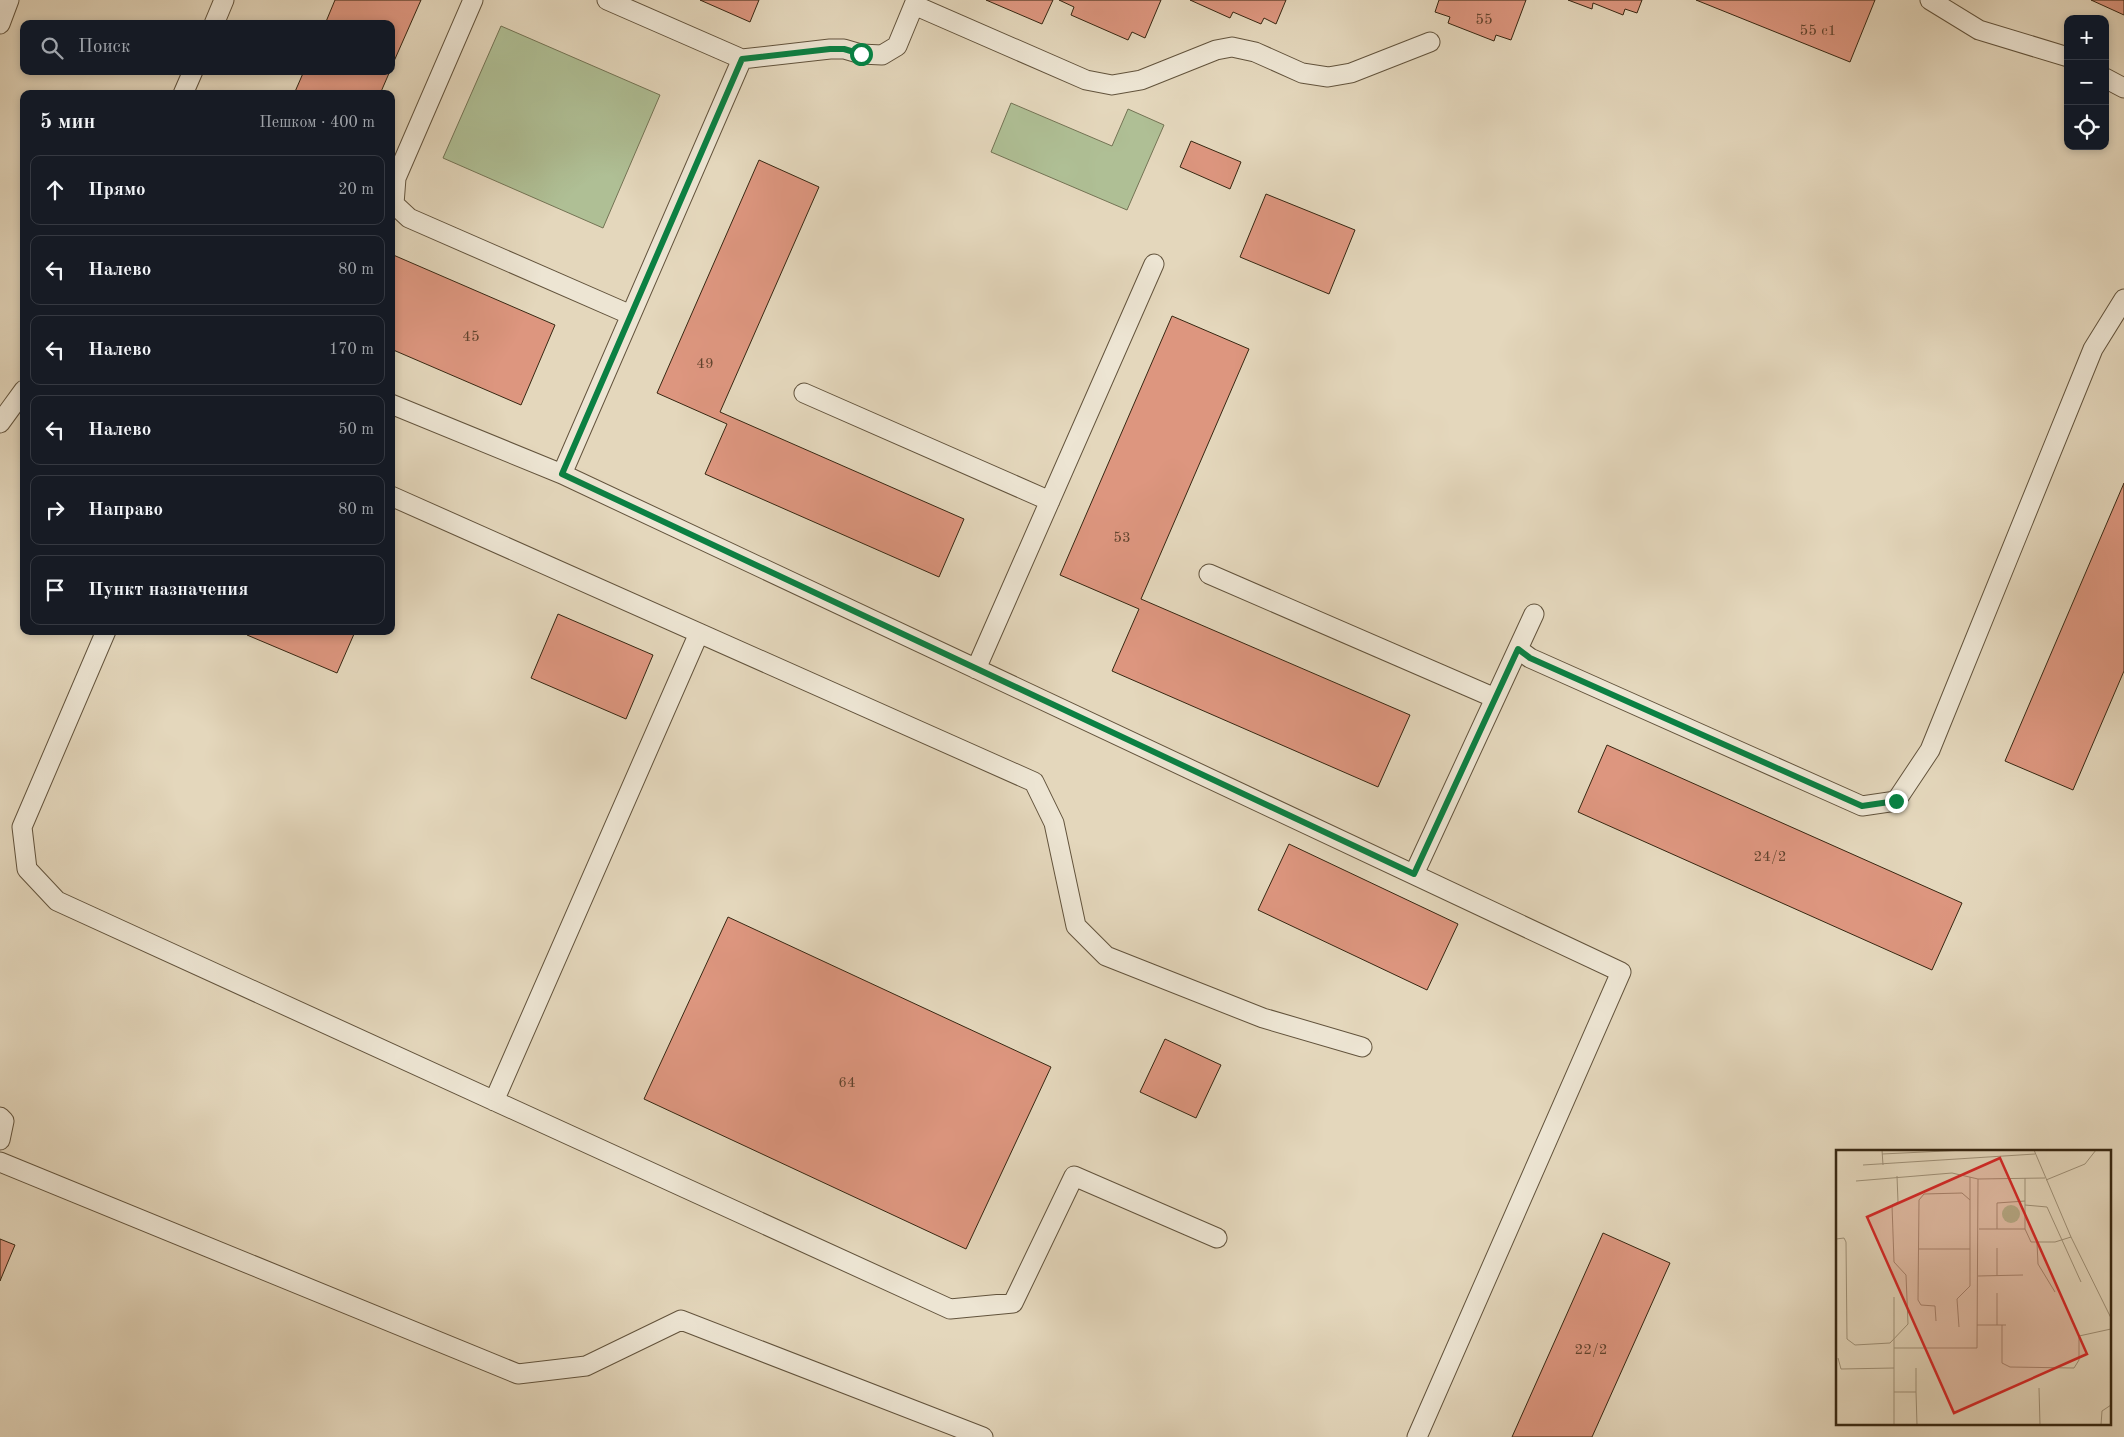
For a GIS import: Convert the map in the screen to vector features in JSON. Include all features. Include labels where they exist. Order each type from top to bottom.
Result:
[{"type":"lane","points":[[0,24],[9,0]]},
{"type":"lane","points":[[216,20],[224,0]]},
{"type":"lane","points":[[395,191],[396,178],[473,0]]},
{"type":"lane","points":[[606,0],[742,59],[830,49],[844,49],[861,54],[882,55],[897,46],[915,2],[1086,80],[1112,86],[1141,80],[1216,50],[1232,47],[1255,52],[1302,73],[1328,77],[1351,73],[1430,42]]},
{"type":"lane","points":[[1930,0],[1979,30],[2064,56]]},
{"type":"lane","points":[[562,474],[742,59]]},
{"type":"lane","points":[[185,90],[191,75]]},
{"type":"lane","points":[[2109,80],[2124,88]]},
{"type":"lane","points":[[395,205],[410,218],[631,315]]},
{"type":"lane","points":[[976,669],[1154,264]]},
{"type":"lane","points":[[1518,649],[1530,658],[1862,806],[1896,801],[1930,750],[2093,349],[2124,299]]},
{"type":"lane","points":[[804,393],[1050,501]]},
{"type":"lane","points":[[0,423],[20,396]]},
{"type":"lane","points":[[395,406],[562,474],[1622,972],[1417,1437]]},
{"type":"lane","points":[[395,498],[1034,782],[1054,822],[1076,926],[1106,956],[1263,1018],[1362,1047]]},
{"type":"lane","points":[[1209,574],[1495,698]]},
{"type":"lane","points":[[1414,874],[1534,614]]},
{"type":"lane","points":[[494,1101],[699,633]]},
{"type":"lane","points":[[104,635],[22,827],[27,869],[57,901],[950,1310],[1014,1303],[1074,1176],[1217,1238]]},
{"type":"lane","points":[[0,1117],[4,1121],[0,1140]]},
{"type":"lane","points":[[0,1162],[518,1374],[586,1366],[681,1320],[982,1437]]},
{"type":"green space","points":[[501,26],[660,95],[603,228],[443,158]]},
{"type":"green space","points":[[1011,103],[1112,146],[1128,109],[1164,125],[1127,210],[991,152]]},
{"type":"building","points":[[335,0],[421,0],[395,59],[395,20],[327,20]]},
{"type":"building","points":[[700,0],[759,0],[750,22]]},
{"type":"building","points":[[986,0],[1053,0],[1042,24]]},
{"type":"building","points":[[1059,0],[1161,0],[1145,38],[1132,32],[1128,40],[1071,15],[1074,7]]},
{"type":"building","points":[[1190,0],[1286,0],[1276,24],[1264,18],[1261,24],[1233,12],[1230,18]]},
{"type":"building","points":[[1439,0],[1526,0],[1511,40],[1496,35],[1494,41],[1448,23],[1450,17],[1435,12]]},
{"type":"building","points":[[1568,0],[1642,0],[1637,13],[1625,9],[1623,15],[1593,3],[1592,9]]},
{"type":"building","points":[[1696,0],[1875,0],[1850,62]]},
{"type":"building","points":[[2091,0],[2124,0],[2124,15]]},
{"type":"building","points":[[302,75],[388,75],[382,90],[296,90]]},
{"type":"building","points":[[1191,141],[1241,162],[1230,189],[1180,167]]},
{"type":"building","points":[[759,160],[819,187],[720,412],[964,519],[939,577],[705,474],[727,424],[657,393]]},
{"type":"building","points":[[1266,194],[1355,230],[1329,294],[1240,257]]},
{"type":"building","points":[[395,256],[555,325],[521,405],[395,351]]},
{"type":"building","points":[[1172,316],[1249,349],[1141,599],[1410,715],[1378,787],[1112,671],[1139,609],[1060,575]]},
{"type":"building","points":[[2124,483],[2124,671],[2073,790],[2005,761]]},
{"type":"building","points":[[558,614],[653,655],[626,719],[531,678]]},
{"type":"building","points":[[247,635],[354,635],[337,673]]},
{"type":"building","points":[[1607,745],[1962,903],[1932,970],[1578,812]]},
{"type":"building","points":[[1289,844],[1458,924],[1427,990],[1258,910]]},
{"type":"building","points":[[728,917],[1051,1067],[966,1249],[644,1099]]},
{"type":"building","points":[[1165,1039],[1221,1065],[1196,1118],[1140,1092]]},
{"type":"building","points":[[1603,1233],[1670,1263],[1592,1437],[1512,1437]]},
{"type":"building","points":[[0,1239],[15,1245],[0,1281]]},
{"type":"route","points":[[861,54],[844,49],[830,49],[742,59],[562,474],[1414,874],[1518,649],[1530,658],[1862,806],[1896,801]]}]
